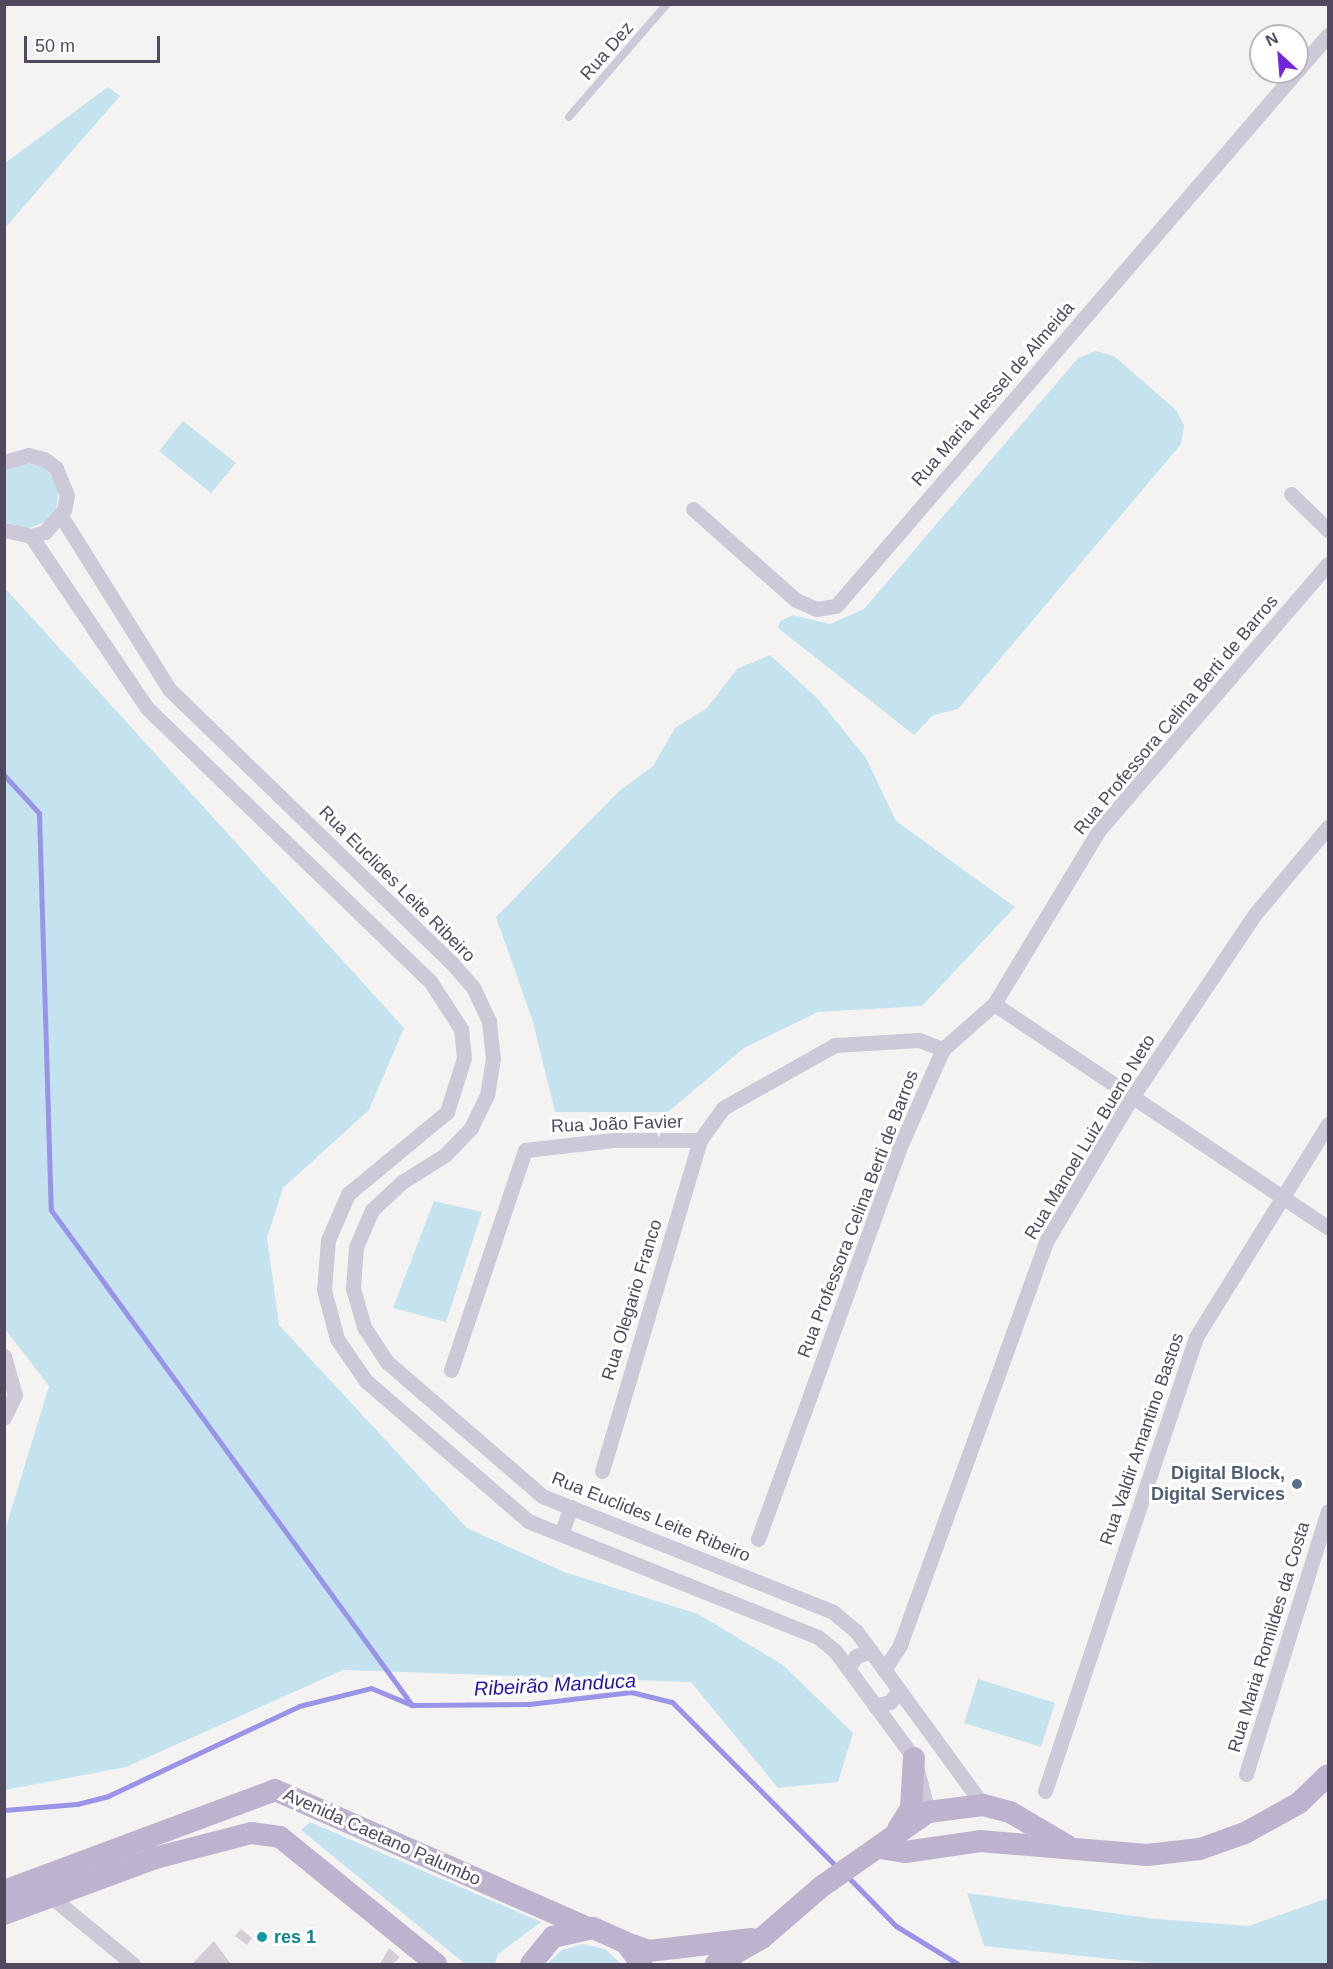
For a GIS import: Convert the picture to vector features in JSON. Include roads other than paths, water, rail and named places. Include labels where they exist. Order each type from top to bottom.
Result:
[{"type":"main road","points":[[898,1829],[911,1808],[914,1758]]},
{"type":"main road","points":[[874,1851],[905,1852],[944,1842],[980,1841],[1041,1849],[1066,1845],[1147,1855],[1200,1849],[1245,1833],[1299,1803],[1329,1775]]},
{"type":"main road","name":"Avenida Caetano Palumbo","points":[[4,1891],[275,1790],[588,1928],[650,1951],[762,1938]]},
{"type":"main road","points":[[980,1841],[987,1823],[983,1805]]},
{"type":"main road","points":[[716,1965],[762,1938],[821,1887],[874,1851],[898,1829],[928,1812],[983,1805],[1010,1812],[1066,1845]]},
{"type":"main road","points":[[928,1812],[944,1842]]},
{"type":"main road","points":[[4,1914],[48,1895],[225,1836],[280,1837],[436,1965]]},
{"type":"main road","points":[[531,1965],[553,1937],[588,1928]]},
{"type":"main road","points":[[627,1943],[640,1965]]},
{"type":"street","name":"Rua Maria Hessel de Almeida","points":[[1309,58],[1329,35]]},
{"type":"street","name":"Rua Maria Hessel de Almeida","points":[[693,509],[796,600],[816,609],[836,606],[1287,84]]},
{"type":"street","points":[[4,462],[28,455],[56,468],[67,495],[60,516],[45,532],[31,536],[4,530]]},
{"type":"street","points":[[1291,494],[1329,530]]},
{"type":"street","name":"Rua Euclides Leite Ribeiro","points":[[60,516],[169,689],[473,987],[490,1030],[493,1058],[487,1095],[471,1128],[446,1155],[402,1182],[372,1210],[356,1247],[353,1288],[364,1327],[387,1362],[529,1486],[571,1507],[833,1612],[871,1651],[983,1805]]},
{"type":"street","points":[[31,536],[147,708],[449,1003],[461,1029],[464,1058],[460,1086],[447,1112],[427,1133],[384,1159],[348,1194],[328,1240],[324,1290],[337,1339],[366,1381],[511,1508],[561,1534],[818,1637],[848,1668],[914,1758],[928,1812]]},
{"type":"street","name":"Rua Professora Celina Berti de Barros","points":[[758,1539],[899,1149],[943,1049],[994,1004],[1100,830],[1329,564]]},
{"type":"street","name":"Rua Manoel Luiz Bueno Neto","points":[[884,1670],[900,1645],[1047,1239],[1132,1097],[1255,914],[1329,827]]},
{"type":"street","points":[[994,1004],[1329,1228]]},
{"type":"street","name":"Rua João Favier","points":[[451,1370],[525,1150],[613,1140],[700,1140],[723,1108],[835,1045],[920,1040],[943,1049]]},
{"type":"street","name":"Rua Valdir Amantino Bastos","points":[[1045,1791],[1196,1337],[1281,1197],[1329,1124]]},
{"type":"street","name":"Rua Olegario Franco","points":[[602,1471],[700,1140]]},
{"type":"street","points":[[4,1418],[15,1395],[7,1357]]},
{"type":"street","points":[[561,1534],[571,1507]]},
{"type":"street","name":"Rua Maria Romildes da Costa","points":[[1246,1774],[1329,1511]]},
{"type":"street","points":[[848,1668],[856,1656],[871,1651]]},
{"type":"street","points":[[875,1706],[890,1702],[899,1690]]},
{"type":"street","points":[[48,1895],[134,1965]]},
{"type":"lane","name":"Rua Dez","points":[[569,117],[667,4]]},
{"type":"waterway","points":[[4,775],[39,813],[51,1210],[412,1705]]},
{"type":"waterway","name":"Ribeirão Manduca","points":[[4,1810],[77,1804],[108,1796],[299,1706],[371,1688],[412,1705],[529,1704],[631,1692],[672,1702],[838,1868]]},
{"type":"waterway","name":"Ribeirão Manduca","points":[[847,1876],[896,1926],[958,1964]]},
{"type":"place","name":"Digital Block, Digital Services","points":[[1297,1484]]},
{"type":"place","name":"res 1","points":[[262,1937]]}]
